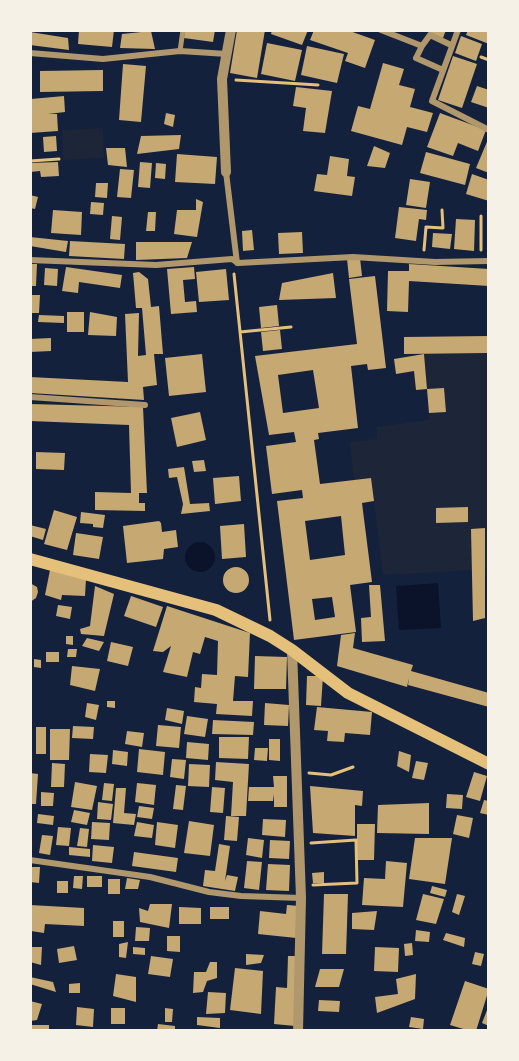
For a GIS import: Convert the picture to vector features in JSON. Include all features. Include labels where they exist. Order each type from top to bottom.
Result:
[{"type":"main road","points":[[30,559],[216,610],[270,636],[348,693],[489,764]]},
{"type":"street","points":[[180,51],[183,30]]},
{"type":"street","points":[[231,30],[222,79],[226,172],[235,261]]},
{"type":"street","points":[[381,30],[422,46]]},
{"type":"street","points":[[458,30],[432,101],[489,130]]},
{"type":"street","points":[[443,70],[416,58],[430,35],[451,45]]},
{"type":"street","points":[[30,53],[103,58],[180,51],[227,54]]},
{"type":"street","points":[[30,260],[156,265],[353,257],[423,261],[489,261]]},
{"type":"street","points":[[30,397],[145,405]]},
{"type":"street","points":[[292,650],[301,898],[298,1031]]},
{"type":"street","points":[[30,860],[150,877],[209,892],[241,896],[301,898]]},
{"type":"path","points":[[481,57],[489,60]]},
{"type":"path","points":[[222,79],[318,85]]},
{"type":"path","points":[[30,161],[59,159]]},
{"type":"path","points":[[423,261],[426,227],[443,228],[442,210]]},
{"type":"path","points":[[481,216],[481,261]]},
{"type":"path","points":[[235,261],[240,332],[271,613],[270,636]]},
{"type":"path","points":[[240,332],[291,327]]},
{"type":"path","points":[[295,771],[331,775],[353,767]]},
{"type":"path","points":[[298,843],[356,840],[357,872],[357,883],[299,885]]},
{"type":"shaded area","points":[[103,128],[104,158],[63,160],[62,130]]},
{"type":"shaded area","points":[[424,354],[489,354],[489,569],[383,575],[371,478],[354,480],[350,442],[377,439],[377,427],[429,420],[429,413],[446,412],[444,388],[427,389]]},
{"type":"shaded area","points":[[200,542],[211,546],[215,557],[211,568],[200,572],[189,568],[185,557],[189,546]]},
{"type":"shaded area","points":[[438,583],[441,628],[399,630],[396,586]]},
{"type":"building","points":[[79,30],[114,30],[112,47],[78,44]]},
{"type":"building","points":[[185,30],[215,30],[213,42],[184,38]]},
{"type":"building","points":[[237,30],[265,30],[257,78],[230,73]]},
{"type":"building","points":[[272,30],[308,30],[302,45],[271,34]]},
{"type":"building","points":[[314,30],[347,30],[375,40],[365,68],[345,61],[348,53],[310,40]]},
{"type":"building","points":[[422,30],[446,30],[443,38]]},
{"type":"building","points":[[468,30],[489,30],[489,44],[466,35]]},
{"type":"building","points":[[151,31],[155,49],[120,48],[122,34]]},
{"type":"building","points":[[30,32],[68,38],[69,50],[30,45]]},
{"type":"building","points":[[461,36],[482,44],[476,61],[455,53]]},
{"type":"building","points":[[267,43],[302,50],[295,81],[261,74]]},
{"type":"building","points":[[307,46],[344,54],[337,83],[301,75]]},
{"type":"building","points":[[453,56],[477,64],[462,108],[438,100]]},
{"type":"building","points":[[383,63],[404,69],[399,85],[415,89],[410,107],[433,113],[427,132],[407,127],[402,145],[351,131],[358,106],[370,109]]},
{"type":"building","points":[[123,64],[146,66],[141,122],[119,120]]},
{"type":"building","points":[[103,70],[103,91],[40,92],[40,71]]},
{"type":"building","points":[[477,86],[489,90],[489,108],[471,102]]},
{"type":"building","points":[[296,87],[332,91],[325,133],[303,131],[306,108],[293,106]]},
{"type":"building","points":[[64,96],[65,112],[48,114],[57,114],[58,131],[30,133],[31,99]]},
{"type":"building","points":[[166,113],[175,115],[173,127],[164,124]]},
{"type":"building","points":[[440,113],[486,130],[478,151],[458,143],[453,156],[427,147]]},
{"type":"building","points":[[181,135],[179,149],[137,154],[141,136]]},
{"type":"building","points":[[56,136],[57,151],[44,152],[43,137]]},
{"type":"building","points":[[489,137],[489,173],[476,168]]},
{"type":"building","points":[[374,146],[390,153],[385,168],[367,166]]},
{"type":"building","points":[[106,148],[125,148],[127,167],[108,165]]},
{"type":"building","points":[[426,152],[470,164],[465,185],[420,173]]},
{"type":"building","points":[[177,154],[217,157],[215,184],[175,182]]},
{"type":"building","points":[[330,156],[349,159],[347,176],[355,177],[352,196],[314,191],[317,174],[327,175]]},
{"type":"building","points":[[58,162],[59,176],[41,177],[40,171],[30,172],[30,163]]},
{"type":"building","points":[[140,162],[152,163],[150,188],[138,187]]},
{"type":"building","points":[[156,163],[166,164],[165,179],[155,178]]},
{"type":"building","points":[[120,169],[134,170],[131,198],[117,197]]},
{"type":"building","points":[[472,174],[489,180],[489,201],[466,194]]},
{"type":"building","points":[[410,179],[430,182],[426,208],[406,205]]},
{"type":"building","points":[[96,183],[108,183],[107,198],[95,197]]},
{"type":"building","points":[[30,195],[38,197],[35,209],[30,208]]},
{"type":"building","points":[[196,199],[203,202],[197,237],[174,234],[177,210],[196,210]]},
{"type":"building","points":[[91,202],[104,203],[103,215],[90,214]]},
{"type":"building","points":[[399,207],[427,210],[426,220],[419,219],[416,241],[395,238]]},
{"type":"building","points":[[53,210],[82,212],[81,235],[51,233]]},
{"type":"building","points":[[148,212],[156,212],[155,231],[146,231]]},
{"type":"building","points":[[112,216],[122,217],[120,240],[110,239]]},
{"type":"building","points":[[456,219],[475,220],[474,251],[454,249]]},
{"type":"building","points":[[252,230],[254,250],[243,251],[242,231]]},
{"type":"building","points":[[302,232],[303,253],[279,254],[278,233]]},
{"type":"building","points":[[433,233],[452,234],[450,249],[432,247]]},
{"type":"building","points":[[30,237],[68,241],[66,252],[30,246]]},
{"type":"building","points":[[70,241],[125,244],[124,259],[69,256]]},
{"type":"building","points":[[136,242],[192,242],[187,258],[136,260]]},
{"type":"building","points":[[360,258],[362,276],[349,278],[347,259]]},
{"type":"building","points":[[30,264],[37,264],[36,286],[30,286]]},
{"type":"building","points":[[409,264],[489,269],[489,286],[409,281],[408,312],[387,311],[388,271],[409,271]]},
{"type":"building","points":[[66,267],[122,275],[120,288],[79,282],[78,293],[62,291]]},
{"type":"building","points":[[194,267],[195,279],[183,280],[185,302],[196,301],[197,312],[171,314],[167,269]]},
{"type":"building","points":[[45,268],[58,269],[57,286],[44,285]]},
{"type":"building","points":[[226,269],[229,300],[199,302],[196,272]]},
{"type":"building","points":[[139,272],[148,279],[151,307],[159,306],[163,354],[154,354],[157,385],[143,387],[144,400],[30,393],[30,377],[128,382],[125,314],[139,313],[138,356],[146,355],[142,308],[136,308],[133,273]]},
{"type":"building","points":[[333,273],[336,298],[279,300],[282,283]]},
{"type":"building","points":[[375,276],[386,368],[368,370],[367,364],[351,366],[358,428],[318,433],[319,439],[314,440],[320,484],[371,478],[374,501],[362,503],[372,582],[350,585],[356,632],[294,640],[277,501],[303,498],[302,490],[272,494],[266,446],[296,442],[294,432],[269,435],[255,356],[357,344],[349,279]],"holes":[[[313,370],[319,408],[283,413],[278,375]],[[341,516],[345,555],[310,560],[305,521]],[[332,597],[335,617],[315,620],[312,599]]]},
{"type":"building","points":[[31,295],[40,295],[39,313],[30,313]]},
{"type":"building","points":[[277,305],[279,326],[261,328],[259,307]]},
{"type":"building","points":[[67,312],[84,312],[84,332],[67,332]]},
{"type":"building","points":[[90,312],[117,317],[116,336],[88,335]]},
{"type":"building","points":[[39,315],[64,316],[64,323],[38,322]]},
{"type":"building","points":[[280,330],[282,349],[263,351],[261,332]]},
{"type":"building","points":[[489,336],[489,353],[404,354],[404,337]]},
{"type":"building","points":[[51,338],[51,351],[30,352],[30,339]]},
{"type":"building","points":[[202,354],[206,392],[169,396],[165,358]]},
{"type":"building","points":[[424,354],[427,389],[416,390],[414,371],[396,374],[394,359]]},
{"type":"building","points":[[444,388],[446,412],[429,413],[427,389]]},
{"type":"building","points":[[30,404],[143,407],[147,493],[139,493],[139,503],[145,503],[145,511],[95,510],[95,492],[131,493],[129,425],[30,421]]},
{"type":"building","points":[[200,412],[206,440],[177,447],[171,418]]},
{"type":"building","points":[[36,452],[65,453],[64,470],[36,469]]},
{"type":"building","points":[[204,460],[206,471],[194,472],[192,461]]},
{"type":"building","points":[[184,467],[190,504],[209,503],[210,511],[181,514],[183,504],[177,477],[169,478],[168,469]]},
{"type":"building","points":[[239,476],[241,501],[215,504],[213,478]]},
{"type":"building","points":[[468,507],[468,522],[436,523],[436,508]]},
{"type":"building","points":[[54,510],[77,517],[67,550],[44,544]]},
{"type":"building","points":[[81,512],[105,515],[103,528],[80,523]]},
{"type":"building","points":[[159,521],[162,532],[176,530],[178,547],[164,549],[163,559],[127,563],[123,526]]},
{"type":"building","points":[[244,524],[246,557],[222,559],[220,526]]},
{"type":"building","points":[[30,525],[46,529],[43,540],[30,536]]},
{"type":"building","points":[[485,528],[485,618],[473,621],[471,529]]},
{"type":"building","points":[[76,533],[103,537],[99,559],[73,555]]},
{"type":"building","points":[[236,567],[246,570],[249,580],[246,590],[236,593],[226,590],[223,580],[226,570]]},
{"type":"building","points":[[50,570],[86,579],[85,596],[62,595],[61,600],[45,595]]},
{"type":"building","points":[[30,583],[37,587],[38,592],[36,598],[30,602]]},
{"type":"building","points":[[369,585],[380,585],[385,641],[362,642],[361,618],[371,617]]},
{"type":"building","points":[[95,586],[114,594],[104,636],[81,634],[80,629],[90,626]]},
{"type":"building","points":[[131,596],[163,607],[156,627],[124,616]]},
{"type":"building","points":[[58,605],[72,607],[70,619],[56,616]]},
{"type":"building","points":[[167,606],[250,633],[248,677],[235,676],[233,701],[253,701],[252,716],[216,714],[217,704],[194,702],[195,687],[201,688],[202,674],[217,675],[218,641],[205,637],[200,654],[193,652],[187,677],[163,672],[171,646],[163,652],[153,651]]},
{"type":"building","points":[[355,633],[353,648],[413,665],[411,671],[489,693],[489,707],[408,685],[409,678],[407,687],[337,666],[341,635]]},
{"type":"building","points":[[66,636],[73,636],[73,645],[66,644]]},
{"type":"building","points":[[87,638],[104,642],[99,651],[82,646]]},
{"type":"building","points":[[111,642],[133,647],[128,666],[107,661]]},
{"type":"building","points":[[68,649],[77,649],[76,657],[67,657]]},
{"type":"building","points":[[46,652],[59,652],[59,662],[46,662]]},
{"type":"building","points":[[255,656],[287,657],[286,689],[254,689]]},
{"type":"building","points":[[34,659],[41,660],[41,668],[34,667]]},
{"type":"building","points":[[72,666],[100,669],[95,691],[70,685]]},
{"type":"building","points":[[307,676],[323,676],[321,706],[306,705]]},
{"type":"building","points":[[107,701],[115,701],[115,708],[107,707]]},
{"type":"building","points":[[87,703],[99,705],[96,720],[85,717]]},
{"type":"building","points":[[265,703],[289,705],[288,726],[264,725]]},
{"type":"building","points":[[317,707],[372,712],[370,735],[345,733],[344,742],[327,741],[328,731],[314,730]]},
{"type":"building","points":[[167,708],[184,711],[182,724],[165,720]]},
{"type":"building","points":[[187,716],[208,719],[205,737],[184,734]]},
{"type":"building","points":[[213,720],[254,722],[253,735],[212,734]]},
{"type":"building","points":[[158,725],[181,727],[179,748],[156,746]]},
{"type":"building","points":[[73,726],[94,727],[93,739],[72,738]]},
{"type":"building","points":[[36,727],[46,727],[46,754],[36,754]]},
{"type":"building","points":[[50,729],[70,729],[69,760],[50,760]]},
{"type":"building","points":[[127,731],[144,733],[142,747],[125,744]]},
{"type":"building","points":[[219,737],[249,737],[248,759],[219,758]]},
{"type":"building","points":[[269,739],[280,739],[280,761],[269,760]]},
{"type":"building","points":[[187,742],[209,744],[208,760],[186,758]]},
{"type":"building","points":[[255,748],[268,748],[267,761],[254,760]]},
{"type":"building","points":[[139,749],[165,752],[163,775],[137,772]]},
{"type":"building","points":[[113,750],[128,752],[127,766],[112,764]]},
{"type":"building","points":[[399,751],[411,755],[409,772],[397,766]]},
{"type":"building","points":[[90,754],[108,755],[106,773],[89,772]]},
{"type":"building","points":[[172,759],[186,760],[184,779],[170,777]]},
{"type":"building","points":[[416,761],[428,763],[424,780],[412,778]]},
{"type":"building","points":[[216,762],[249,764],[246,816],[231,816],[233,782],[215,780]]},
{"type":"building","points":[[52,763],[65,764],[64,787],[51,787]]},
{"type":"building","points":[[189,764],[210,765],[209,787],[188,786]]},
{"type":"building","points":[[474,772],[487,776],[480,801],[466,797]]},
{"type":"building","points":[[30,773],[38,774],[36,804],[30,804]]},
{"type":"building","points":[[273,776],[287,776],[287,807],[274,807],[274,794],[273,801],[248,801],[249,787],[274,787]]},
{"type":"building","points":[[75,782],[97,786],[92,810],[71,807]]},
{"type":"building","points":[[104,783],[114,784],[112,801],[102,800]]},
{"type":"building","points":[[137,783],[156,785],[154,805],[135,802]]},
{"type":"building","points":[[176,785],[186,786],[183,810],[173,809]]},
{"type":"building","points":[[310,786],[363,791],[362,806],[355,805],[355,836],[313,833]]},
{"type":"building","points":[[212,787],[225,788],[223,813],[210,812]]},
{"type":"building","points":[[116,788],[126,788],[124,813],[136,814],[134,825],[113,823]]},
{"type":"building","points":[[41,792],[54,793],[53,806],[41,806]]},
{"type":"building","points":[[447,794],[463,795],[462,809],[446,808]]},
{"type":"building","points":[[484,800],[489,801],[489,815],[480,813]]},
{"type":"building","points":[[98,802],[113,804],[111,820],[97,819]]},
{"type":"building","points":[[429,803],[429,834],[377,833],[378,805]]},
{"type":"building","points":[[139,806],[154,808],[152,819],[137,817]]},
{"type":"building","points":[[74,810],[90,813],[87,825],[71,822]]},
{"type":"building","points":[[38,814],[54,816],[53,825],[37,823]]},
{"type":"building","points":[[457,815],[473,818],[469,838],[453,834]]},
{"type":"building","points":[[226,816],[239,817],[237,841],[224,840]]},
{"type":"building","points":[[263,819],[286,820],[285,837],[262,835]]},
{"type":"building","points":[[189,821],[214,825],[210,856],[184,853]]},
{"type":"building","points":[[92,822],[110,823],[109,840],[91,839]]},
{"type":"building","points":[[137,822],[154,825],[152,838],[134,836]]},
{"type":"building","points":[[157,822],[178,825],[175,848],[155,845]]},
{"type":"building","points":[[357,824],[375,824],[374,860],[357,860]]},
{"type":"building","points":[[58,827],[71,828],[69,846],[56,845]]},
{"type":"building","points":[[80,828],[89,829],[87,847],[77,846]]},
{"type":"building","points":[[42,835],[53,836],[50,855],[39,853]]},
{"type":"building","points":[[248,838],[264,840],[262,858],[246,855]]},
{"type":"building","points":[[415,838],[452,838],[445,884],[409,879]]},
{"type":"building","points":[[270,840],[290,841],[289,859],[269,858]]},
{"type":"building","points":[[219,844],[230,846],[225,881],[227,875],[238,877],[235,891],[203,886],[205,870],[215,871]]},
{"type":"building","points":[[93,845],[114,847],[112,863],[92,861]]},
{"type":"building","points":[[69,847],[90,849],[90,857],[69,855]]},
{"type":"building","points":[[134,852],[178,858],[176,872],[132,866]]},
{"type":"building","points":[[247,861],[262,862],[259,890],[244,888]]},
{"type":"building","points":[[386,861],[407,863],[403,907],[362,905],[364,878],[385,879]]},
{"type":"building","points":[[268,864],[290,865],[289,891],[266,890]]},
{"type":"building","points":[[30,867],[40,867],[39,883],[30,882]]},
{"type":"building","points":[[324,872],[324,883],[313,883],[312,873]]},
{"type":"building","points":[[74,876],[83,876],[82,889],[73,888]]},
{"type":"building","points":[[87,876],[102,876],[102,887],[87,887]]},
{"type":"building","points":[[127,878],[140,880],[138,889],[125,889]]},
{"type":"building","points":[[108,879],[120,879],[120,894],[108,894]]},
{"type":"building","points":[[57,881],[68,881],[68,893],[57,893]]},
{"type":"building","points":[[432,886],[447,890],[445,897],[430,893]]},
{"type":"building","points":[[324,894],[348,894],[346,954],[322,954]]},
{"type":"building","points":[[423,894],[444,899],[436,924],[416,920]]},
{"type":"building","points":[[457,894],[465,896],[459,915],[452,912]]},
{"type":"building","points":[[150,904],[172,904],[169,928],[140,922],[139,908],[148,911]]},
{"type":"building","points":[[30,905],[84,908],[84,926],[45,924],[44,933],[31,931]]},
{"type":"building","points":[[287,905],[300,906],[296,938],[258,934],[260,911],[286,914]]},
{"type":"building","points":[[179,907],[201,908],[201,924],[179,924]]},
{"type":"building","points":[[210,907],[229,907],[229,919],[210,919]]},
{"type":"building","points":[[377,911],[374,930],[352,929],[352,913]]},
{"type":"building","points":[[113,921],[124,921],[124,937],[113,937]]},
{"type":"building","points":[[136,927],[150,928],[149,941],[135,941]]},
{"type":"building","points":[[416,930],[430,932],[429,942],[415,941]]},
{"type":"building","points":[[446,933],[465,938],[464,947],[443,940]]},
{"type":"building","points":[[167,936],[180,936],[180,952],[167,951]]},
{"type":"building","points":[[128,942],[126,958],[119,957],[119,944]]},
{"type":"building","points":[[412,943],[413,955],[405,956],[404,944]]},
{"type":"building","points":[[74,946],[77,960],[59,963],[57,949]]},
{"type":"building","points":[[30,947],[42,947],[41,965],[30,962]]},
{"type":"building","points":[[133,947],[145,948],[145,955],[133,954]]},
{"type":"building","points":[[375,947],[399,948],[398,972],[374,971]]},
{"type":"building","points":[[475,952],[484,954],[481,966],[472,964]]},
{"type":"building","points":[[246,954],[264,955],[261,963],[246,965]]},
{"type":"building","points":[[151,956],[173,959],[170,977],[148,974]]},
{"type":"building","points":[[288,956],[298,956],[295,1026],[274,1024],[276,987],[287,988]]},
{"type":"building","points":[[210,962],[217,962],[217,978],[207,981],[203,992],[193,993],[194,972],[206,972]]},
{"type":"building","points":[[235,968],[263,971],[261,1014],[230,1010]]},
{"type":"building","points":[[320,969],[344,969],[339,987],[315,987]]},
{"type":"building","points":[[116,974],[136,977],[136,1002],[113,996]]},
{"type":"building","points":[[416,974],[415,999],[377,1013],[375,997],[398,994],[396,979]]},
{"type":"building","points":[[30,977],[53,982],[56,992],[30,984]]},
{"type":"building","points":[[465,981],[489,989],[476,1031],[450,1025]]},
{"type":"building","points":[[80,983],[80,993],[69,993],[69,984]]},
{"type":"building","points":[[208,992],[226,993],[225,1013],[206,1014]]},
{"type":"building","points":[[319,1000],[340,1001],[339,1012],[318,1011]]},
{"type":"building","points":[[30,1001],[42,1004],[37,1020],[30,1021]]},
{"type":"building","points":[[489,1005],[489,1026],[482,1023]]},
{"type":"building","points":[[77,1007],[94,1009],[93,1027],[76,1025]]},
{"type":"building","points":[[111,1008],[125,1008],[125,1024],[111,1024]]},
{"type":"building","points":[[165,1008],[173,1009],[172,1022],[165,1022]]},
{"type":"building","points":[[197,1017],[220,1018],[220,1028],[197,1025]]},
{"type":"building","points":[[411,1017],[424,1019],[423,1029],[409,1027]]},
{"type":"building","points":[[158,1024],[175,1026],[175,1031],[157,1031]]},
{"type":"building","points":[[31,1025],[49,1025],[49,1031],[31,1031]]}]
